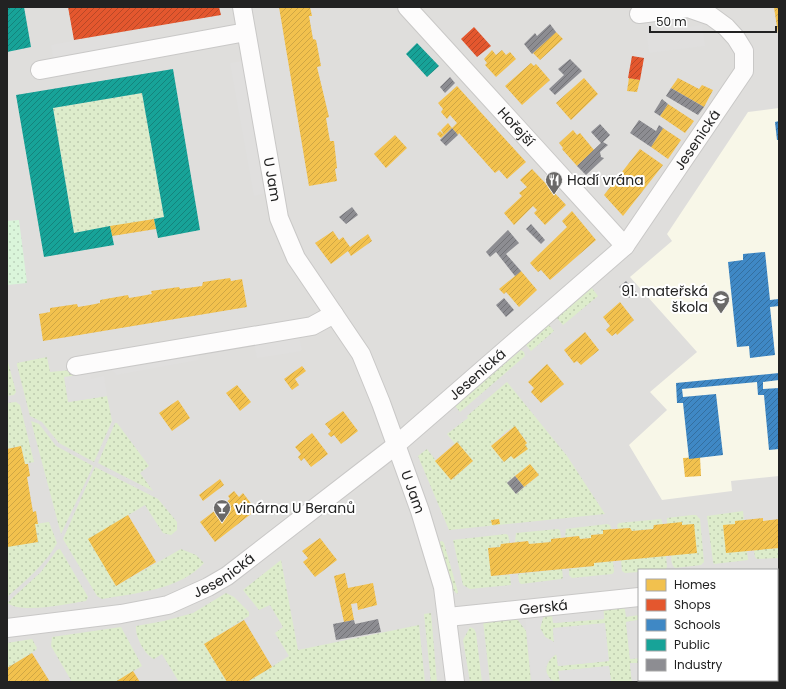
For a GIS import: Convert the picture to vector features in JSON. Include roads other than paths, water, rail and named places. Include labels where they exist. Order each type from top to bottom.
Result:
[{"type":"street","name":"U Jam","points":[[242,7],[279,218],[296,258],[361,354],[381,403],[428,538],[443,587],[448,617],[455,682]]},
{"type":"street","name":"Hořejší","points":[[408,7],[625,246]]},
{"type":"street","name":"Jesenická","points":[[7,628],[121,614],[168,605],[208,587],[227,576],[395,446],[625,246],[744,71],[744,51],[736,38],[726,27],[711,16],[688,8],[639,14]]},
{"type":"street","points":[[40,70],[246,32]]},
{"type":"street","points":[[76,366],[312,326],[334,314]]},
{"type":"street","name":"Gerská","points":[[448,617],[638,598]]},
{"type":"place","name":"Hadí vrána","points":[[554,195]]},
{"type":"place","name":"91. mateřská škola","points":[[721,314]]},
{"type":"place","name":"vinárna U Beranů","points":[[222,523]]}]
